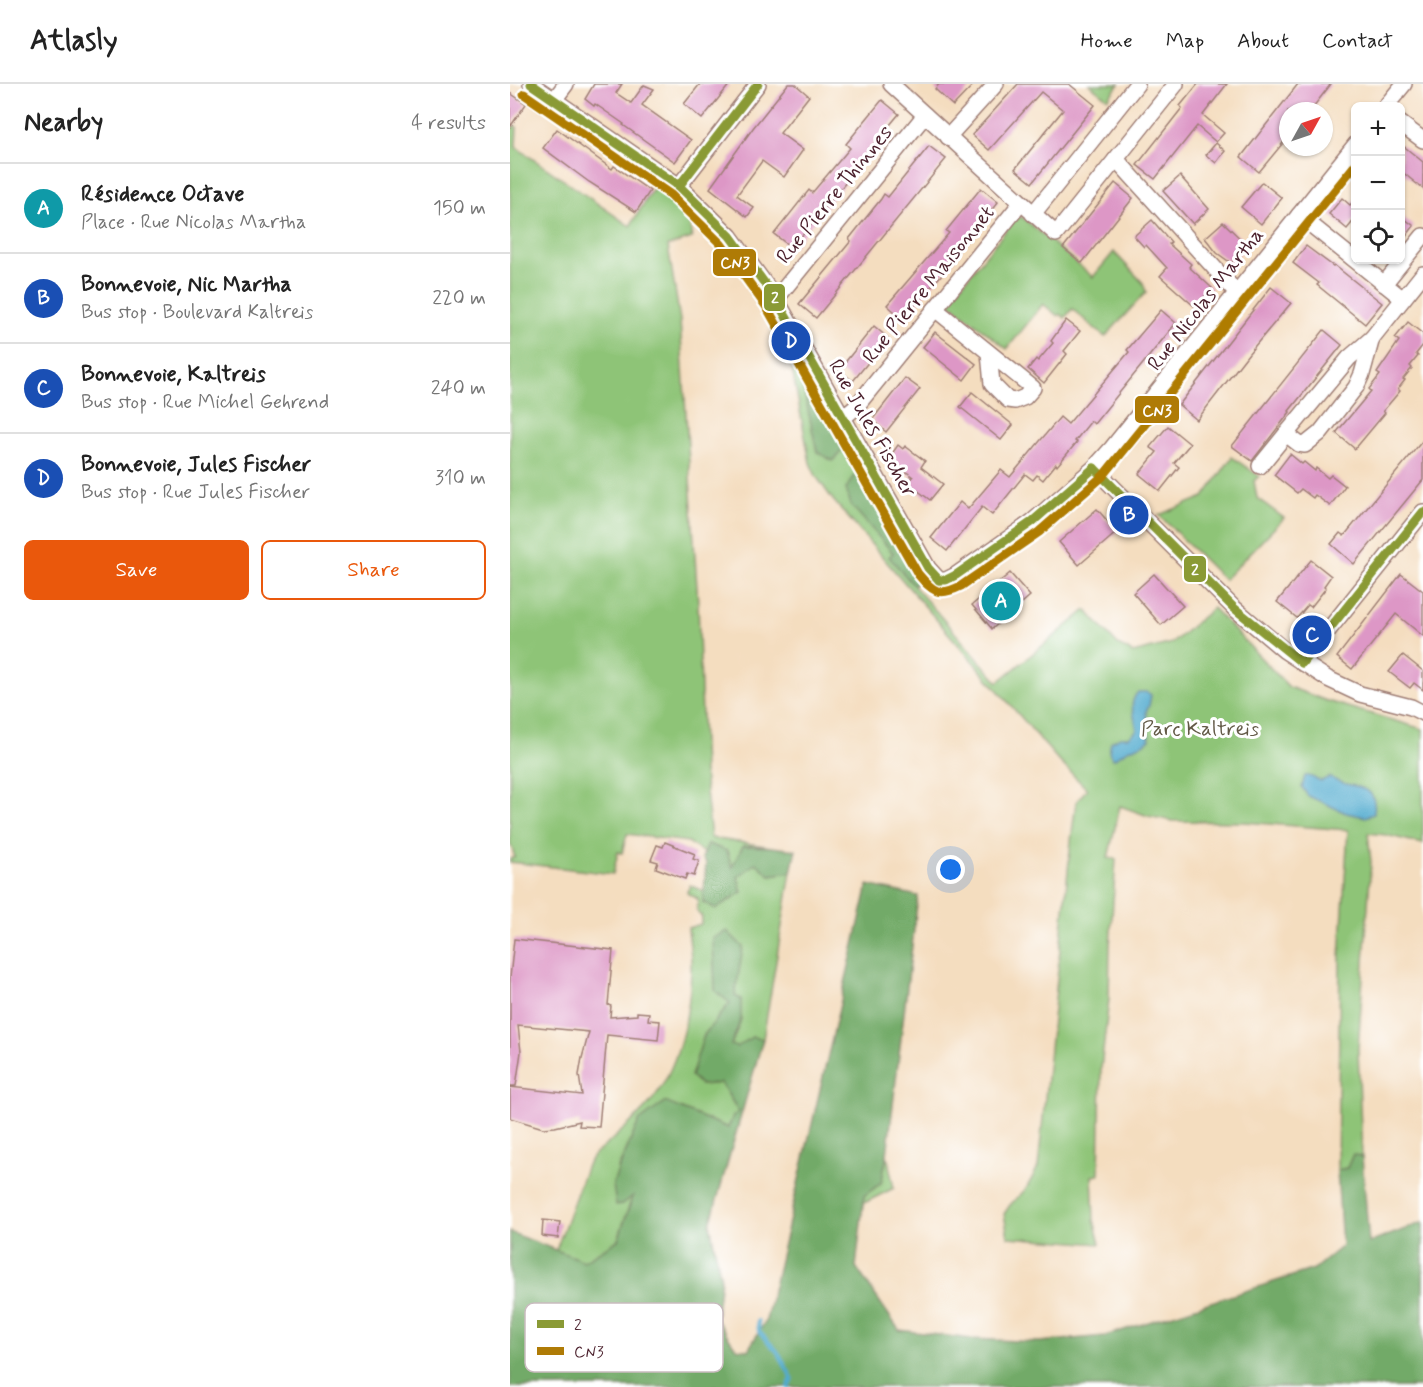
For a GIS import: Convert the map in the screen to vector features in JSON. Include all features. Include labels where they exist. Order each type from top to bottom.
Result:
[{"type":"street","name":"Rue Jules Fischer","points":[[531,84],[679,186],[730,236],[776,299],[928,568],[939,580]]},
{"type":"street","points":[[554,100],[566,84]]},
{"type":"street","points":[[679,186],[758,84]]},
{"type":"street","points":[[891,84],[1056,234],[1176,84]]},
{"type":"street","points":[[948,136],[996,84]]},
{"type":"street","points":[[1033,214],[1137,84]]},
{"type":"street","points":[[1389,102],[1404,84]]},
{"type":"street","name":"Rue Pierre Thinnes","points":[[776,299],[925,115]]},
{"type":"street","points":[[1405,126],[1423,140]]},
{"type":"street","name":"Rue Nicolas Martha","points":[[939,580],[946,580],[956,575],[1015,535],[1094,468],[1156,395],[1351,150]]},
{"type":"street","points":[[1116,159],[1237,293]]},
{"type":"street","name":"Rue Pierre Maisonnet","points":[[843,418],[855,408],[1021,203]]},
{"type":"street","points":[[1299,215],[1403,299]]},
{"type":"street","points":[[1384,284],[1423,238]]},
{"type":"street","points":[[1260,466],[1349,358],[1372,338],[1423,274]]},
{"type":"street","points":[[935,309],[989,353]]},
{"type":"street","points":[[1286,434],[1299,444],[1305,445],[1320,433],[1356,387],[1372,338]]},
{"type":"street","points":[[1094,468],[1234,608],[1285,651],[1328,679],[1360,694],[1411,707],[1423,713]]},
{"type":"street","points":[[1302,663],[1423,512]]},
{"type":"green space","points":[[1089,84],[1119,84],[1108,99]]},
{"type":"green space","points":[[510,124],[517,127],[516,147],[630,226],[656,184],[680,201],[687,209],[692,238],[668,246],[680,320],[698,604],[704,772],[711,838],[772,847],[743,846],[732,868],[727,851],[708,844],[705,854],[688,842],[627,834],[622,853],[618,852],[613,874],[510,862],[510,859],[515,857],[510,843]]},
{"type":"green space","points":[[1022,217],[1093,277],[1114,252],[1143,283],[1146,292],[1105,337],[1072,309],[1065,318],[1060,314],[1058,316],[1043,304],[1007,349],[948,302],[1016,218]]},
{"type":"green space","name":"Parc Kaltreis","points":[[794,363],[797,372],[802,372],[899,538],[919,576],[914,586],[998,682],[1086,610],[1118,645],[1133,653],[1172,643],[1213,608],[1289,687],[1327,701],[1423,729],[1423,844],[1368,833],[1371,862],[1358,1049],[1362,1157],[1353,1155],[1347,1168],[1337,1170],[1340,958],[1348,830],[1244,822],[1173,821],[1148,816],[1120,806],[1108,858],[1116,859],[1109,999],[1101,1069],[1099,1175],[1092,1176],[1094,1220],[1100,1244],[1008,1237],[1004,1214],[1026,1189],[1038,1167],[1076,802],[1087,789],[1059,761],[833,500],[816,476],[810,463],[791,364]]},
{"type":"green space","points":[[800,372],[845,447],[833,461],[817,452]]},
{"type":"green space","points":[[1232,457],[1259,476],[1254,481],[1257,498],[1284,518],[1224,580],[1159,515],[1204,497]]},
{"type":"green space","points":[[861,474],[919,576],[914,586],[889,557],[893,553],[851,505],[846,489],[854,475]]},
{"type":"green space","points":[[708,844],[727,851],[732,867],[743,846],[796,850],[791,872],[770,875],[756,863],[738,877],[742,892],[716,909],[703,902],[706,863],[702,858]]},
{"type":"green space","points":[[757,862],[770,875],[791,872],[763,1039],[752,1037],[737,1048],[731,1045],[741,1019],[734,996],[743,947],[730,1003],[704,1035],[701,1085],[721,1083],[739,1112],[733,1116],[729,1128],[666,1103],[640,1121],[618,1168],[633,1194],[618,1240],[584,1262],[556,1250],[587,1165],[593,1156],[648,1105],[675,1059],[685,1024],[690,987],[691,960],[688,928],[701,924],[702,917],[697,911],[698,899],[687,893],[690,885],[704,891],[703,902]]},
{"type":"green space","points":[[868,885],[918,896],[887,1155],[881,1183],[864,1196],[856,1267],[899,1330],[972,1339],[1039,1342],[1105,1336],[1314,1269],[1342,1246],[1337,1170],[1347,1168],[1353,1154],[1362,1157],[1369,1243],[1423,1222],[1423,1387],[510,1387],[510,1232],[584,1261],[618,1240],[633,1196],[623,1204],[616,1205],[613,1185],[639,1121],[665,1102],[728,1128],[733,1116],[739,1112],[721,1083],[701,1085],[691,1076],[704,1035],[730,1003],[715,991],[713,938],[727,931],[743,947],[735,996],[741,999],[741,1019],[731,1045],[737,1047],[752,1037],[763,1039],[710,1224],[721,1279],[718,1303],[525,1303],[525,1372],[723,1372],[723,1329],[736,1348],[748,1350],[766,1320]]},
{"type":"green space","points":[[887,1155],[894,1188],[862,1204],[864,1195],[881,1183]]},
{"type":"water","points":[[1138,692],[1147,692],[1151,695],[1146,711],[1150,739],[1113,759],[1109,752],[1111,742],[1120,737],[1129,737],[1137,730],[1132,706]]},
{"type":"water","points":[[1305,776],[1321,781],[1330,777],[1367,791],[1372,795],[1374,814],[1365,817],[1346,813],[1308,796],[1302,787]]},
{"type":"building","points":[[594,84],[622,84],[616,93],[631,103],[644,85],[654,89],[642,105],[691,140],[675,162],[624,124],[585,99]]},
{"type":"building","points":[[700,84],[730,84],[702,119],[684,104]]},
{"type":"building","points":[[788,84],[795,84],[809,96],[780,133],[803,150],[784,177],[762,161],[737,195],[754,208],[747,217],[710,188]]},
{"type":"building","points":[[939,84],[974,84],[953,106],[935,89]]},
{"type":"building","points":[[1018,84],[1069,84],[1095,105],[1032,183],[1015,169],[1063,110],[1041,92],[989,150],[972,135]]},
{"type":"building","points":[[1198,84],[1227,84],[1203,115],[1224,133],[1216,142],[1197,126],[1155,179],[1137,165]]},
{"type":"building","points":[[1298,84],[1331,84],[1317,102],[1284,102]]},
{"type":"building","points":[[510,93],[526,104],[510,127]]},
{"type":"building","points":[[882,100],[899,114],[792,248],[774,234],[809,190],[812,193],[850,148],[846,144]]},
{"type":"building","points":[[1279,108],[1279,148],[1259,172],[1241,157]]},
{"type":"building","points":[[557,129],[612,169],[614,166],[650,191],[636,212],[589,182],[543,148]]},
{"type":"building","points":[[1216,143],[1225,151],[1216,163],[1206,155]]},
{"type":"building","points":[[929,146],[946,159],[816,318],[799,304],[851,241],[849,239],[884,194],[888,197]]},
{"type":"building","points":[[1405,147],[1423,162],[1423,189],[1405,174]]},
{"type":"building","points":[[1180,176],[1209,209],[1193,224],[1163,191]]},
{"type":"building","points":[[1262,182],[1282,198],[1261,224],[1241,207]]},
{"type":"building","points":[[1115,183],[1133,198],[1082,263],[1063,248]]},
{"type":"building","points":[[981,188],[998,202],[955,255],[957,257],[903,319],[887,305],[949,233],[946,231]]},
{"type":"building","points":[[1342,198],[1351,204],[1351,224],[1347,229],[1329,214]]},
{"type":"building","points":[[1405,219],[1414,226],[1405,238]]},
{"type":"building","points":[[1152,220],[1171,242],[1169,244],[1191,264],[1189,267],[1212,288],[1195,307],[1160,276],[1167,268],[1146,245],[1144,247],[1134,236]]},
{"type":"building","points":[[1223,222],[1247,245],[1231,263],[1217,253],[1205,238]]},
{"type":"building","points":[[1306,246],[1382,303],[1365,324],[1293,263]]},
{"type":"building","points":[[1271,287],[1291,303],[1197,420],[1179,405]]},
{"type":"building","points":[[1161,310],[1176,323],[1094,424],[1091,421],[1075,441],[1077,442],[1043,480],[1037,475],[1033,480],[1025,474],[992,515],[982,507],[947,551],[931,538],[960,502],[968,509],[1001,470],[1010,477],[1060,417],[1068,424]]},
{"type":"building","points":[[1066,320],[1080,331],[1064,351],[1067,354],[1044,383],[1028,369],[1053,343],[1051,341]]},
{"type":"building","points":[[1408,322],[1423,334],[1423,345],[1398,389],[1400,391],[1355,449],[1336,433],[1371,391],[1369,389],[1380,375],[1377,373],[1399,341],[1395,338]]},
{"type":"building","points":[[874,326],[888,338],[853,381],[839,370]]},
{"type":"building","points":[[1324,330],[1342,345],[1252,461],[1232,446]]},
{"type":"building","points":[[935,332],[976,364],[964,380],[923,347]]},
{"type":"building","points":[[905,378],[920,389],[886,432],[872,420]]},
{"type":"building","points":[[972,392],[1013,425],[1001,440],[960,407]]},
{"type":"building","points":[[1168,426],[1190,444],[1174,463],[1179,467],[1160,491],[1139,474],[1157,452],[1150,447]]},
{"type":"building","points":[[1423,440],[1423,480],[1354,564],[1331,544],[1340,533],[1344,536]]},
{"type":"building","points":[[898,445],[903,449],[905,446],[925,461],[921,467],[943,484],[930,500],[908,483],[913,477],[889,458]]},
{"type":"building","points":[[1290,454],[1302,464],[1304,462],[1315,471],[1316,468],[1328,478],[1331,475],[1345,486],[1330,506],[1315,495],[1313,498],[1301,489],[1297,493],[1274,475]]},
{"type":"building","points":[[1097,509],[1117,532],[1079,565],[1059,542]]},
{"type":"building","points":[[1311,560],[1331,576],[1324,586],[1326,588],[1311,607],[1308,605],[1297,618],[1277,602]]},
{"type":"building","points":[[1010,573],[1030,596],[992,629],[972,605]]},
{"type":"building","points":[[1154,574],[1183,606],[1161,625],[1133,593]]},
{"type":"building","points":[[1401,574],[1423,591],[1423,636],[1396,614],[1352,669],[1337,657]]},
{"type":"building","points":[[1403,655],[1423,671],[1423,690],[1414,683],[1410,688],[1389,672]]},
{"type":"building","points":[[665,842],[695,854],[693,859],[699,861],[694,876],[687,874],[685,879],[656,868],[658,862],[651,860],[657,845],[663,847]]},
{"type":"building","points":[[514,939],[613,950],[608,1005],[611,1006],[610,1017],[637,1015],[637,1012],[649,1013],[648,1020],[660,1021],[658,1040],[607,1035],[599,1127],[579,1126],[580,1121],[543,1128],[510,1118],[510,1087],[582,1095],[579,1075],[589,1032],[518,1025],[521,1052],[516,1086],[510,1086],[510,978]]},
{"type":"building","points":[[543,1220],[560,1222],[558,1238],[542,1236]]},
{"type":"waterway","points":[[758,1321],[759,1332],[777,1351],[792,1378],[788,1387]]},
{"type":"transit line","name":"2","points":[[531,84],[679,186],[730,236],[776,299],[928,568],[939,580]]},
{"type":"transit line","name":"2","points":[[679,186],[758,84]]},
{"type":"transit line","name":"CN3","points":[[524,94],[671,195],[721,244],[766,306],[918,574],[932,589],[942,592],[961,586],[1039,532],[1103,476],[1351,170]]},
{"type":"transit line","name":"2","points":[[1094,468],[1234,608],[1302,663]]},
{"type":"transit line","name":"2","points":[[939,580],[946,580],[956,575],[1032,522],[1094,468]]},
{"type":"transit line","name":"2","points":[[1302,663],[1423,512]]},
{"type":"place","name":"Bonnevoie, Jules Fischer","points":[[791,341]]},
{"type":"place","name":"Bonnevoie, Nic Martha","points":[[1129,515]]},
{"type":"place","name":"Résidence Octave","points":[[1001,601]]},
{"type":"place","name":"Bonnevoie, Kaltreis","points":[[1312,635]]}]
